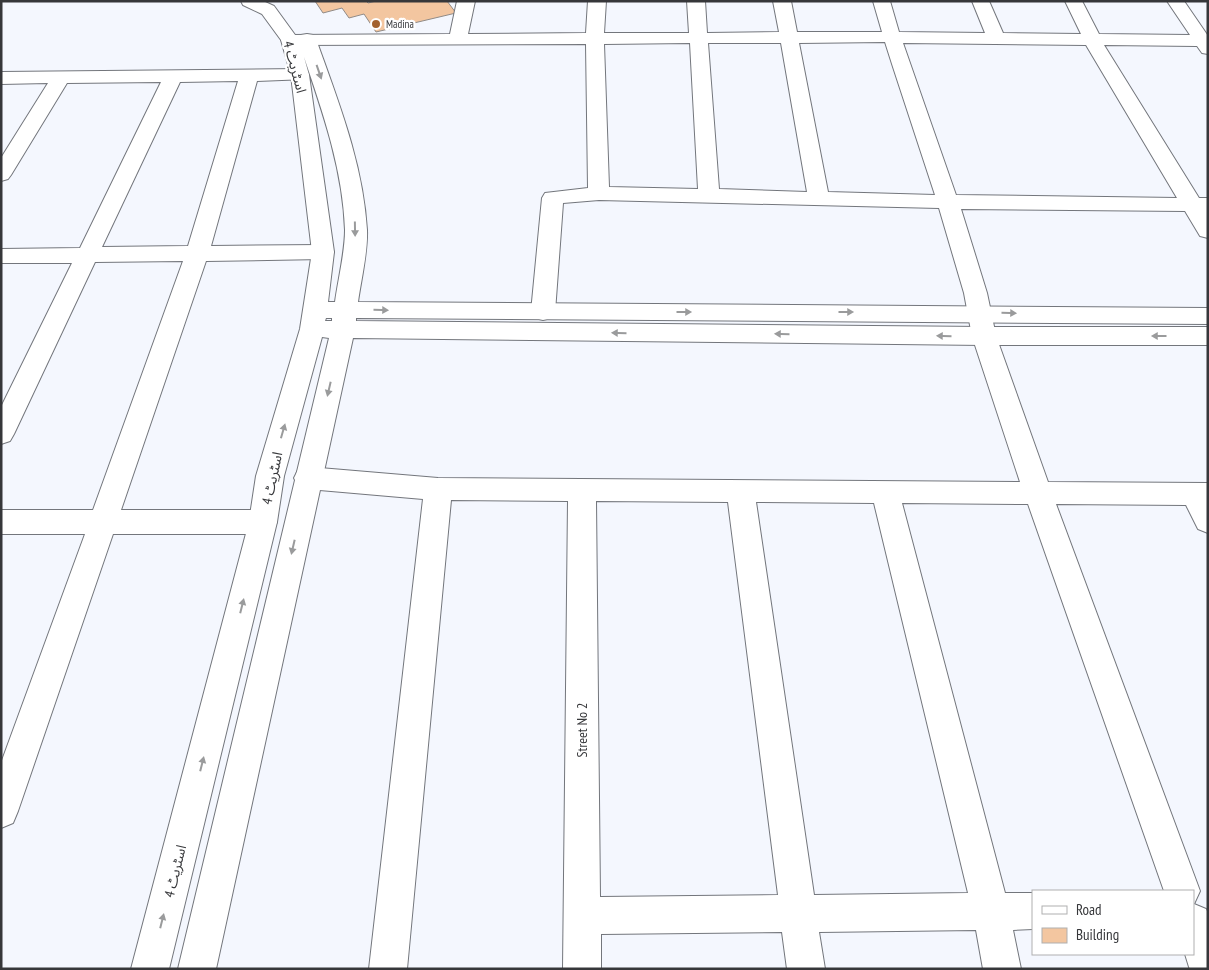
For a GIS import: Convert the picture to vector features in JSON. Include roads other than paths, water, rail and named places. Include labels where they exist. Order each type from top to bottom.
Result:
[{"type":"street","name":"اسٹریٹ 4","points":[[150,969],[263,522],[270,476],[313,319],[324,252],[300,75],[299,40],[268,10],[249,1]]},
{"type":"street","name":"اسٹریٹ 4","points":[[197,969],[344,320],[356,232],[351,184],[340,135],[299,40],[290,8],[278,1]]},
{"type":"street","points":[[458,40],[466,1]]},
{"type":"street","points":[[597,1],[595,39],[599,192]]},
{"type":"street","points":[[696,1],[709,196]]},
{"type":"street","points":[[782,1],[819,199]]},
{"type":"street","points":[[881,1],[950,202],[983,324],[1038,494],[1182,890]]},
{"type":"street","points":[[980,1],[997,39]]},
{"type":"street","points":[[1073,1],[1093,40],[1200,205],[1208,232]]},
{"type":"street","points":[[1175,1],[1206,44]]},
{"type":"street","points":[[299,40],[892,37],[1206,44]]},
{"type":"street","points":[[1,78],[300,75]]},
{"type":"street","points":[[1,811],[197,255],[249,76]]},
{"type":"street","points":[[1,434],[173,77]]},
{"type":"street","points":[[1,175],[61,78]]},
{"type":"street","points":[[543,312],[553,198],[599,192],[950,202],[1200,205]]},
{"type":"street","points":[[1,256],[324,252]]},
{"type":"street","points":[[344,320],[543,312],[983,324],[1208,336]]},
{"type":"street","points":[[313,319],[983,324],[1208,316]]},
{"type":"street","points":[[308,478],[438,489],[1201,494],[1208,521]]},
{"type":"street","points":[[388,969],[438,489]]},
{"type":"street","name":"Street No 2","points":[[582,491],[582,969]]},
{"type":"street","points":[[741,492],[806,969]]},
{"type":"street","points":[[885,493],[991,911],[1002,969]]},
{"type":"street","points":[[1,522],[263,522]]},
{"type":"street","points":[[1194,909],[1208,908]]},
{"type":"street","points":[[582,916],[1032,911]]},
{"type":"street","points":[[1194,925],[1208,966]]},
{"type":"place","name":"Madina","points":[[376,24]]}]
